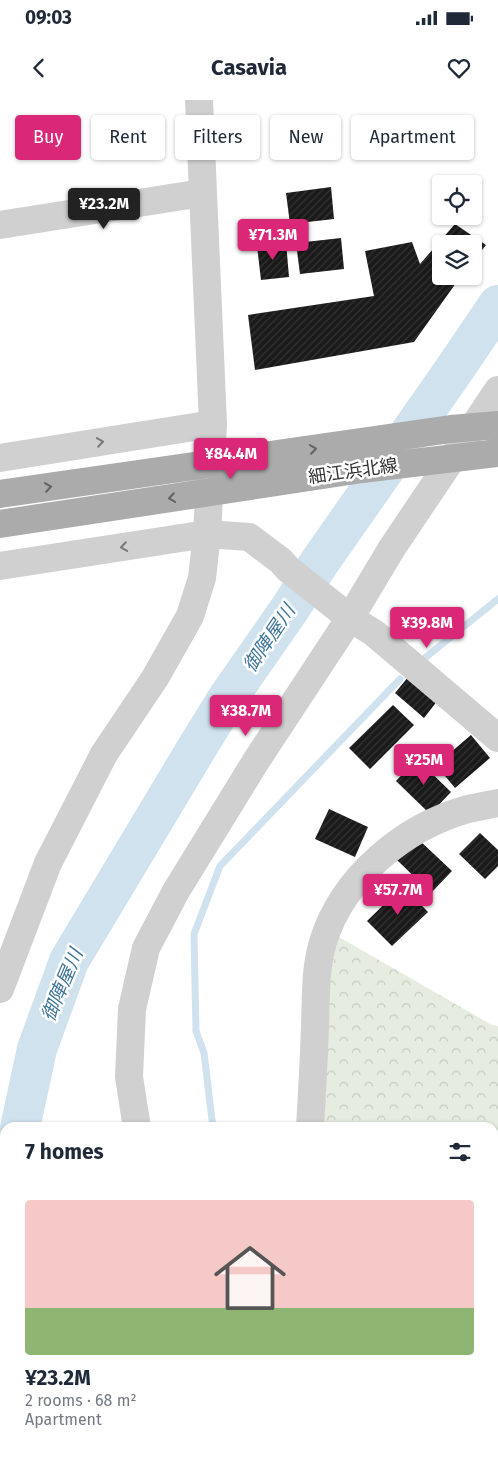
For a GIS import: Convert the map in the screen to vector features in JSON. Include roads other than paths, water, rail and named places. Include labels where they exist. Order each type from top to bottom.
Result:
[{"type":"main road","name":"細江浜北線","points":[[0,494],[451,429],[498,425]]},
{"type":"main road","name":"細江浜北線","points":[[0,524],[362,469],[498,453]]},
{"type":"street","points":[[0,989],[48,863],[104,754],[155,678],[190,616],[202,578],[207,534],[212,424],[199,100]]},
{"type":"street","points":[[0,225],[202,193]]},
{"type":"street","points":[[136,1122],[129,1077],[132,1009],[146,948],[176,891],[256,761],[350,618],[392,548],[498,390]]},
{"type":"street","points":[[0,458],[212,424]]},
{"type":"street","points":[[0,566],[207,534],[249,537],[350,618],[374,633],[498,738]]},
{"type":"street","points":[[310,1122],[317,980],[322,943],[333,918],[365,870],[388,850],[418,831],[446,817],[468,809],[498,803]]},
{"type":"waterway","name":"御陣屋川","points":[[21,1122],[37,1049],[69,961],[227,699],[498,305]]},
{"type":"waterway","points":[[426,657],[498,599]]},
{"type":"waterway","points":[[212,1122],[204,1053],[196,1031],[194,934],[220,866],[400,679]]}]
